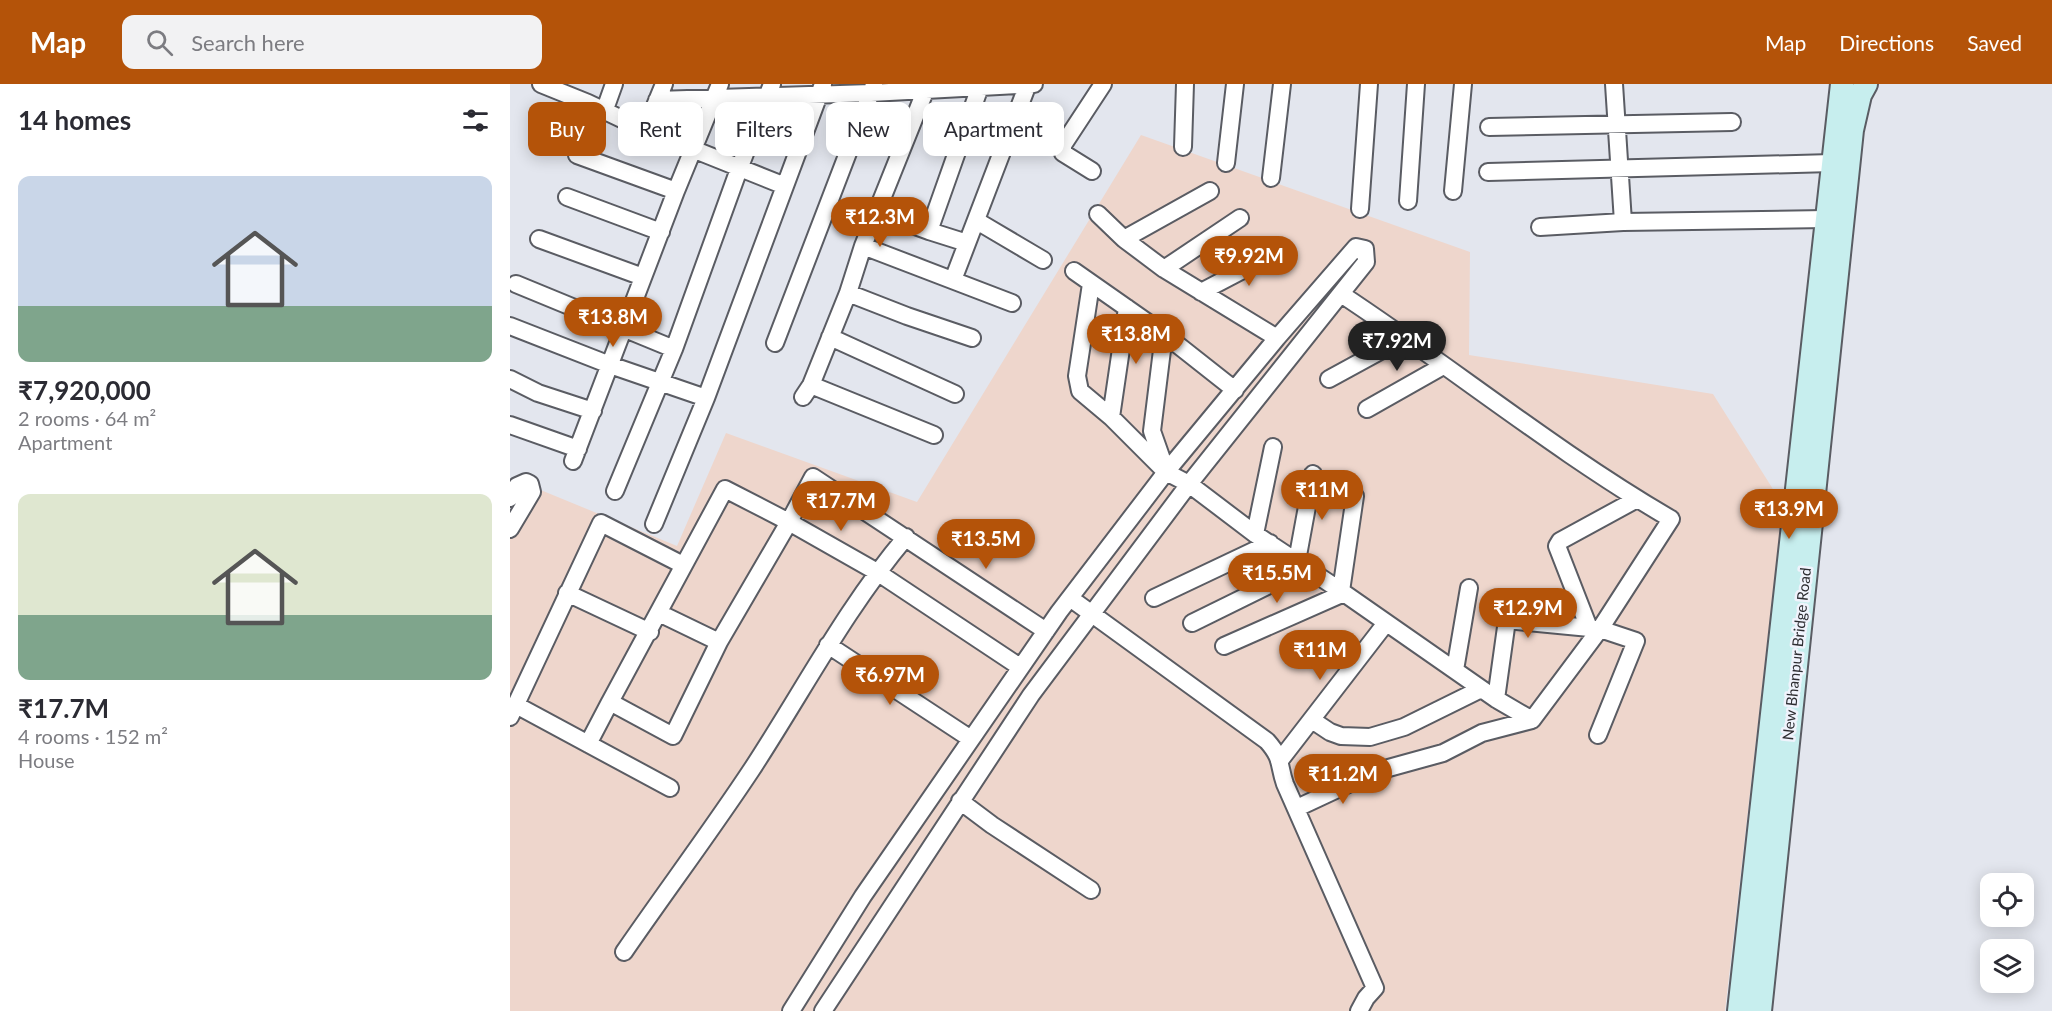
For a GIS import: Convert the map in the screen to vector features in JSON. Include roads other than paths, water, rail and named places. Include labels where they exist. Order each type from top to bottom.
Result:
[{"type":"street","points":[[541,84],[586,102]]},
{"type":"street","points":[[567,84],[587,102]]},
{"type":"street","points":[[606,106],[614,84]]},
{"type":"street","points":[[657,100],[664,84]]},
{"type":"street","points":[[953,280],[1028,84]]},
{"type":"street","points":[[657,100],[717,91],[1034,84]]},
{"type":"street","points":[[1092,171],[1063,153],[1063,145],[1103,84]]},
{"type":"street","points":[[1183,147],[1185,84]]},
{"type":"street","points":[[1226,163],[1235,84]]},
{"type":"street","points":[[1271,178],[1282,84]]},
{"type":"street","points":[[1360,209],[1370,84]]},
{"type":"street","points":[[1408,201],[1416,84]]},
{"type":"street","points":[[1453,191],[1463,84]]},
{"type":"street","points":[[1614,84],[1623,222]]},
{"type":"street","name":"New Bhanpur Bridge Road","points":[[1739,1011],[1842,84]]},
{"type":"street","name":"New Bhanpur Bridge Road","points":[[1760,1011],[1852,130],[1860,95],[1866,84]]},
{"type":"street","points":[[929,231],[981,86]]},
{"type":"street","points":[[927,87],[863,246],[848,293],[807,391],[933,435]]},
{"type":"street","points":[[775,344],[872,88]]},
{"type":"street","points":[[654,524],[706,398],[822,89]]},
{"type":"street","points":[[615,491],[674,349],[770,90]]},
{"type":"street","points":[[703,126],[717,91]]},
{"type":"street","points":[[1489,127],[1732,122]]},
{"type":"street","points":[[703,153],[785,186]]},
{"type":"street","points":[[581,156],[676,191]]},
{"type":"street","points":[[510,424],[576,455],[691,156]]},
{"type":"street","points":[[1488,172],[1832,163]]},
{"type":"street","points":[[1124,239],[1210,191]]},
{"type":"street","points":[[567,197],[662,232]]},
{"type":"street","points":[[877,212],[967,243]]},
{"type":"street","points":[[1098,214],[1124,239],[1164,269],[1277,338]]},
{"type":"street","points":[[1164,269],[1240,218]]},
{"type":"street","points":[[1540,227],[1623,222],[1826,219]]},
{"type":"street","points":[[977,221],[1043,260]]},
{"type":"street","points":[[539,239],[644,277]]},
{"type":"street","points":[[863,246],[1012,303]]},
{"type":"street","points":[[791,1011],[863,896],[1070,598],[1166,472],[1277,338],[1356,247],[1365,249],[1366,262],[1189,484],[1090,613],[960,801],[823,1011]]},
{"type":"street","points":[[1201,292],[1281,250]]},
{"type":"street","points":[[1074,272],[1164,334],[1235,390]]},
{"type":"street","points":[[516,284],[674,349]]},
{"type":"street","points":[[1091,284],[1077,376],[1080,391],[1111,417],[1166,472],[1189,484],[1255,534],[1343,592],[1480,689],[1532,720]]},
{"type":"street","points":[[848,293],[972,338]]},
{"type":"street","points":[[1297,808],[1374,772],[1443,753],[1482,733],[1532,720],[1671,519],[1637,499],[1443,366],[1406,336],[1341,294]]},
{"type":"street","points":[[1111,417],[1127,308]]},
{"type":"street","points":[[510,326],[610,365],[706,398]]},
{"type":"street","points":[[1164,334],[1152,431],[1166,472]]},
{"type":"street","points":[[1329,379],[1406,336]]},
{"type":"street","points":[[830,337],[956,394]]},
{"type":"street","points":[[1366,409],[1443,366]]},
{"type":"street","points":[[510,379],[538,393],[593,411]]},
{"type":"street","points":[[1255,534],[1273,447]]},
{"type":"street","points":[[1301,564],[1313,474]]},
{"type":"street","points":[[610,702],[673,736],[719,642],[813,477],[1046,631]]},
{"type":"street","points":[[510,498],[519,485],[527,482],[530,484],[532,492],[510,530]]},
{"type":"street","points":[[588,744],[725,489],[789,522],[876,572],[1020,667]]},
{"type":"street","points":[[1343,592],[1355,496]]},
{"type":"street","points":[[1594,629],[1557,546],[1560,540],[1637,499]]},
{"type":"street","points":[[670,788],[588,744],[513,711],[602,522],[683,566]]},
{"type":"street","points":[[624,952],[752,769],[876,572],[906,537]]},
{"type":"street","points":[[1154,598],[1270,543]]},
{"type":"street","points":[[1192,623],[1301,564]]},
{"type":"street","points":[[1455,670],[1469,588]]},
{"type":"street","points":[[1224,646],[1343,592]]},
{"type":"street","points":[[567,593],[650,632]]},
{"type":"street","points":[[1070,598],[1267,741],[1281,759],[1282,775],[1375,988],[1359,1011]]},
{"type":"street","points":[[659,613],[719,642]]},
{"type":"street","points":[[1496,699],[1507,620],[1594,629],[1636,641],[1598,735]]},
{"type":"street","points":[[1281,759],[1386,623]]},
{"type":"street","points":[[828,645],[971,739]]},
{"type":"street","points":[[1312,720],[1330,732],[1341,736],[1370,737],[1404,727],[1480,689]]},
{"type":"street","points":[[984,719],[1006,733]]},
{"type":"street","points":[[960,801],[992,825],[1091,890]]},
{"type":"street","points":[[909,830],[932,845]]}]
